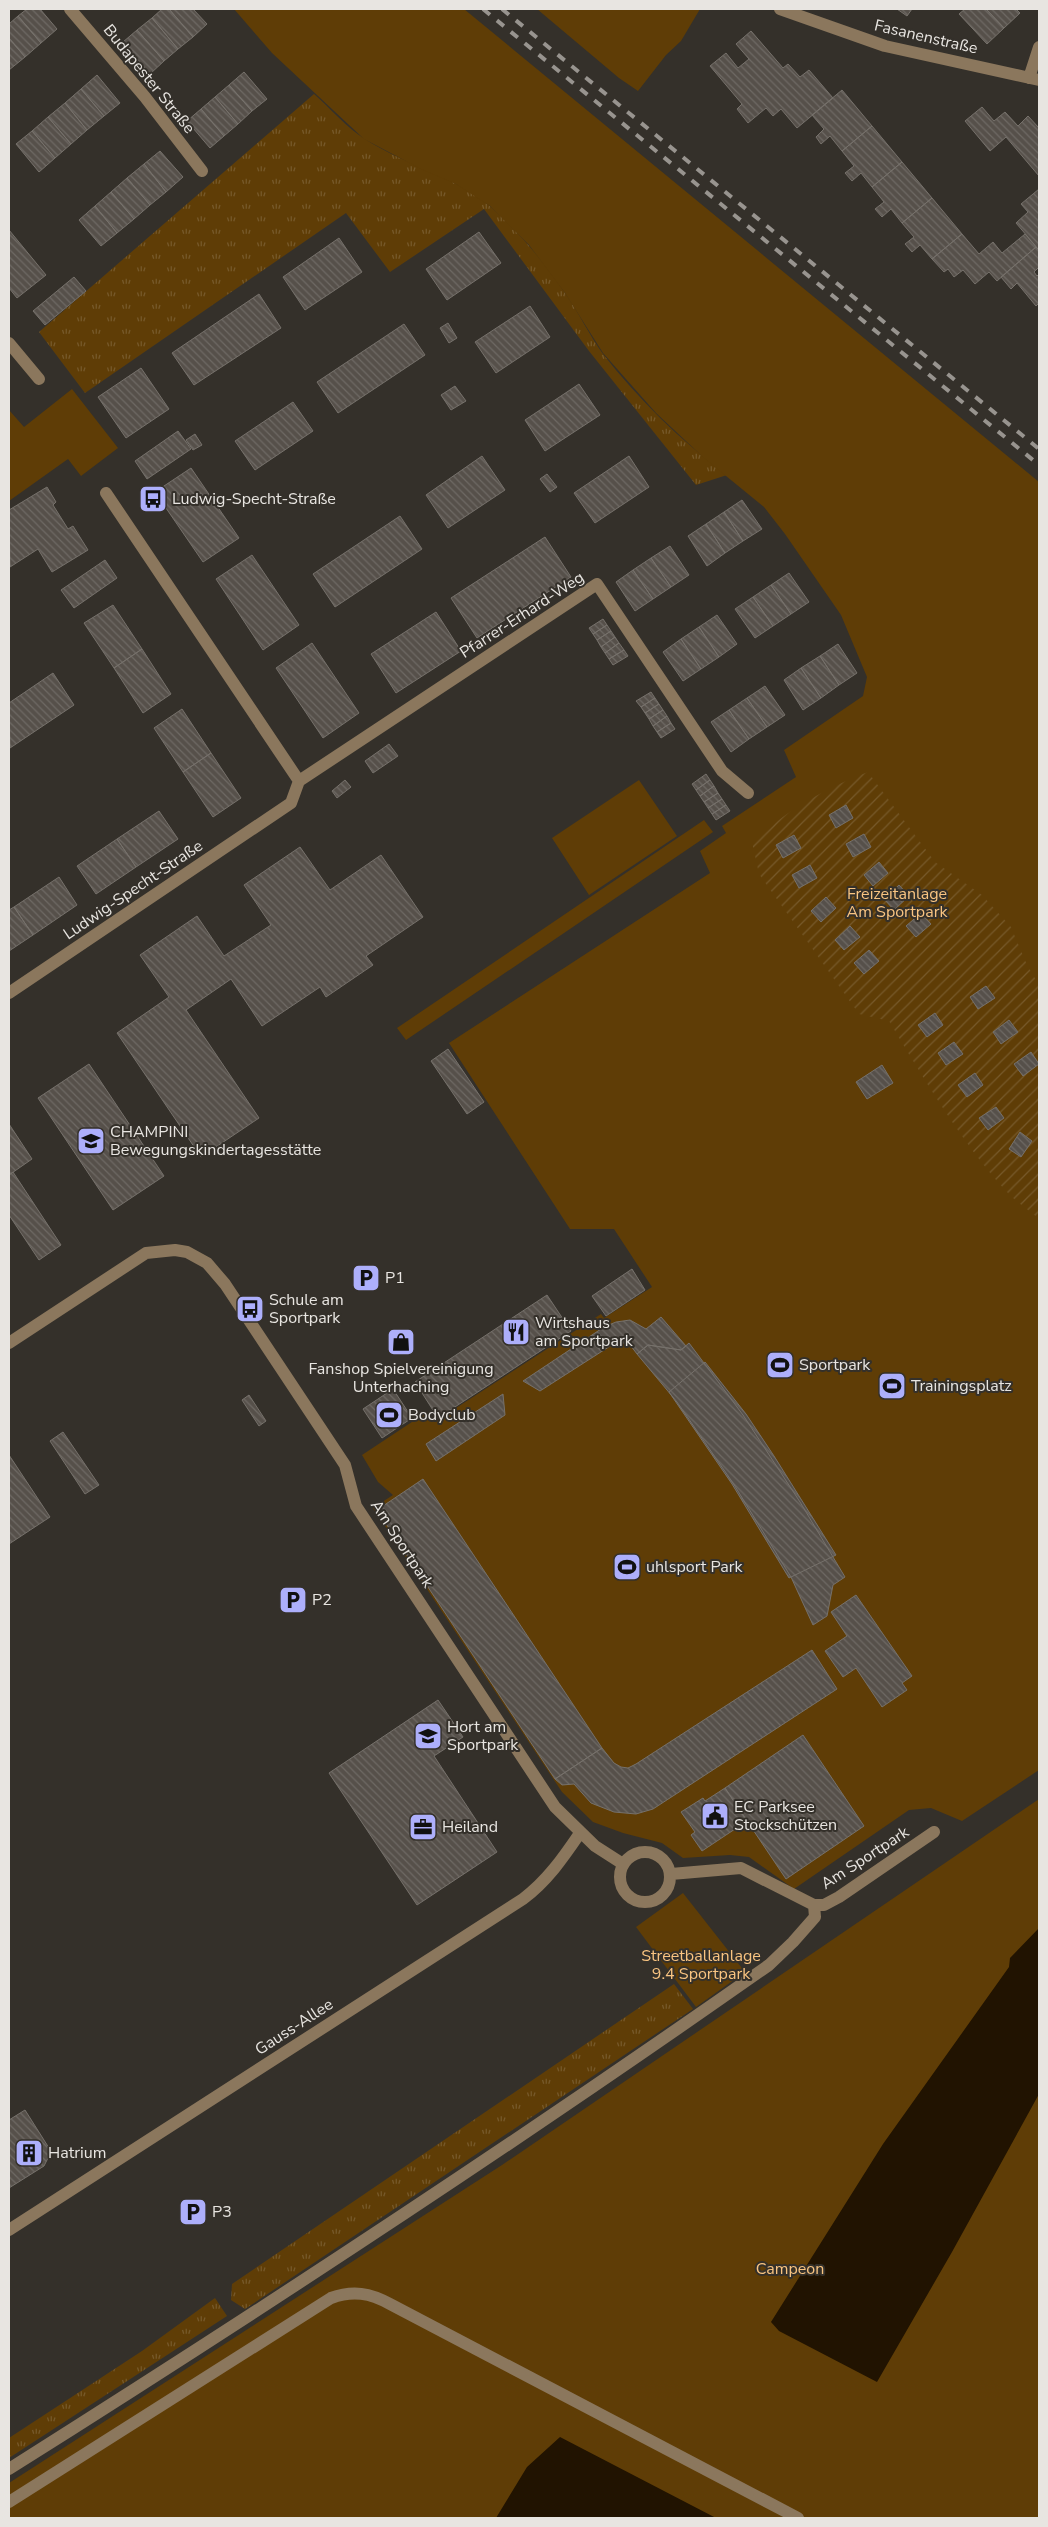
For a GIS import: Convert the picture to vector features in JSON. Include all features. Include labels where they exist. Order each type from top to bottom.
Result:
[{"type":"street","name":"Budapester Straße","points":[[70,9],[145,97],[202,171]]},
{"type":"street","name":"Fasanenstraße","points":[[780,9],[885,46],[1034,79]]},
{"type":"street","points":[[1034,79],[1039,47]]},
{"type":"street","points":[[9,343],[39,379]]},
{"type":"street","points":[[106,493],[300,781]]},
{"type":"street","name":"Pfarrer-Erhard-Weg","points":[[300,781],[597,584],[722,771],[748,794]]},
{"type":"street","name":"Ludwig-Specht-Straße","points":[[9,993],[291,803],[300,781]]},
{"type":"street","name":"Am Sportpark","points":[[9,1343],[146,1253],[175,1250],[187,1252],[207,1263],[225,1284],[345,1465],[356,1506],[555,1807],[580,1833],[623,1864]]},
{"type":"street","name":"Am Sportpark","points":[[671,1874],[741,1868],[814,1905],[824,1904],[839,1897],[934,1832]]},
{"type":"street","name":"Gauss-Allee","points":[[9,2230],[523,1900],[542,1885],[554,1871],[580,1833]]},
{"type":"street","points":[[644,1852],[657,1854],[666,1862],[671,1874],[668,1890],[660,1898],[644,1904],[631,1900],[622,1890],[619,1878],[623,1864],[632,1855],[644,1852]]},
{"type":"street","points":[[9,2469],[241,2321],[607,2079],[769,1965],[815,1917],[814,1905]]},
{"type":"street","points":[[9,2502],[331,2298],[345,2293],[360,2292],[376,2296],[795,2517]]},
{"type":"green space","name":"Sportpark","points":[[234,9],[464,9],[1039,482],[1039,1770],[962,1821],[931,1808],[909,1810],[794,1889],[749,1857],[730,1855],[683,1858],[662,1843],[623,1833],[593,1822],[562,1792],[373,1508],[393,1495],[378,1482],[362,1455],[427,1412],[436,1421],[601,1314],[604,1318],[652,1287],[614,1229],[570,1229],[449,1043],[710,873],[700,851],[726,833],[722,826],[796,777],[784,750],[863,696],[867,677],[841,615],[764,507],[704,458],[656,413],[603,353],[565,293],[529,245],[490,206],[456,184],[421,169],[364,139],[272,53]]},
{"type":"green space","points":[[537,9],[700,9],[681,41],[666,55],[638,91],[619,78]]},
{"type":"green space","points":[[314,94],[358,135],[396,156],[462,187],[491,207],[521,237],[549,270],[603,354],[645,403],[677,434],[727,475],[696,485],[589,351],[484,209],[390,272],[346,213],[85,393],[39,332]]},
{"type":"green space","points":[[72,389],[118,448],[81,476],[68,459],[9,501],[9,410],[24,427]]},
{"type":"green space","name":"Freizeitanlage Am Sportpark","points":[[868,772],[935,862],[982,895],[1011,927],[1027,965],[1039,985],[1039,1219],[1011,1196],[959,1132],[889,1021],[859,1014],[759,874],[752,842],[779,820],[807,801]]},
{"type":"green space","points":[[639,780],[677,836],[589,895],[552,838]]},
{"type":"green space","points":[[704,820],[713,832],[406,1040],[397,1028]]},
{"type":"green space","name":"Campeon","points":[[1039,1799],[1039,2518],[9,2518],[9,2483],[502,2165]]},
{"type":"green space","name":"Streetballanlage 9.4 Sportpark","points":[[683,1893],[745,1972],[696,2007],[636,1927]]},
{"type":"green space","points":[[674,1984],[693,2009],[245,2309],[231,2300],[232,2284]]},
{"type":"green space","points":[[215,2298],[227,2316],[9,2458],[9,2438],[142,2351]]},
{"type":"shaded area","points":[[1039,1928],[1039,2094],[952,2252],[877,2382],[779,2331],[771,2322],[883,2144],[1009,1967],[1010,1958]]},
{"type":"shaded area","points":[[560,2437],[716,2518],[496,2518],[527,2467]]},
{"type":"building","points":[[27,9],[40,9],[57,29],[41,43],[18,16]]},
{"type":"building","points":[[162,9],[169,9],[193,37],[178,49],[152,18]]},
{"type":"building","points":[[169,9],[193,9],[207,24],[193,37]]},
{"type":"building","points":[[897,9],[912,9],[907,16]]},
{"type":"building","points":[[965,9],[986,9],[1004,28],[987,44],[959,14]]},
{"type":"building","points":[[986,9],[1016,9],[1020,13],[1004,28]]},
{"type":"building","points":[[18,16],[41,43],[25,57],[9,38],[9,24]]},
{"type":"building","points":[[152,18],[178,49],[164,61],[137,30]]},
{"type":"building","points":[[137,30],[164,61],[150,74],[123,42]]},
{"type":"building","points":[[751,31],[783,68],[788,64],[800,77],[809,70],[833,98],[797,128],[781,109],[773,116],[766,108],[748,123],[737,109],[742,104],[710,66],[726,53],[738,68],[749,59],[736,44]]},
{"type":"building","points":[[9,38],[25,57],[9,70]]},
{"type":"building","points":[[244,72],[267,99],[252,111],[229,85]]},
{"type":"building","points":[[97,75],[120,103],[104,116],[81,89]]},
{"type":"building","points":[[229,85],[252,111],[238,124],[215,97]]},
{"type":"building","points":[[81,89],[104,116],[87,130],[65,103]]},
{"type":"building","points":[[842,90],[872,126],[842,151],[830,136],[821,144],[816,137],[824,129],[812,115]]},
{"type":"building","points":[[215,97],[238,124],[224,136],[201,109]]},
{"type":"building","points":[[65,103],[87,130],[71,144],[48,117]]},
{"type":"building","points":[[982,107],[994,121],[1005,112],[1018,126],[1028,116],[1039,128],[1039,176],[1006,137],[990,151],[965,121]]},
{"type":"building","points":[[201,109],[224,136],[210,148],[187,121]]},
{"type":"building","points":[[48,117],[71,144],[55,158],[32,131]]},
{"type":"building","points":[[872,126],[902,162],[872,187],[861,173],[852,181],[845,173],[854,166],[842,151]]},
{"type":"building","points":[[32,131],[55,158],[39,172],[16,144]]},
{"type":"building","points":[[160,151],[183,177],[166,192],[144,164]]},
{"type":"building","points":[[902,162],[932,198],[902,223],[891,209],[882,217],[875,209],[884,202],[872,187]]},
{"type":"building","points":[[144,164],[166,192],[150,205],[127,178]]},
{"type":"building","points":[[127,178],[150,205],[134,219],[111,192]]},
{"type":"building","points":[[1039,189],[1039,250],[1016,223],[1028,212],[1021,204]]},
{"type":"building","points":[[111,192],[134,219],[117,233],[95,206]]},
{"type":"building","points":[[932,198],[962,234],[932,259],[920,245],[912,252],[905,244],[914,237],[902,223]]},
{"type":"building","points":[[95,206],[117,233],[101,246],[79,220]]},
{"type":"building","points":[[9,230],[46,275],[17,298],[9,288]]},
{"type":"building","points":[[479,232],[501,263],[447,300],[426,269]]},
{"type":"building","points":[[962,234],[979,254],[993,242],[1002,253],[1025,234],[1036,247],[997,281],[989,272],[975,284],[963,270],[954,277],[948,269],[944,272],[932,259]]},
{"type":"building","points":[[339,238],[362,272],[305,310],[283,277]]},
{"type":"building","points":[[1036,247],[1039,250],[1039,267],[1034,272],[1037,276],[1039,274],[1039,303],[1036,306],[1017,283],[1011,289],[1001,277]]},
{"type":"building","points":[[74,277],[86,291],[45,325],[33,311]]},
{"type":"building","points":[[259,294],[281,328],[194,385],[172,353]]},
{"type":"building","points":[[530,306],[550,337],[496,373],[475,342]]},
{"type":"building","points":[[448,323],[457,338],[449,343],[440,328]]},
{"type":"building","points":[[404,324],[425,355],[338,413],[317,382]]},
{"type":"building","points":[[141,368],[169,409],[126,438],[98,397]]},
{"type":"building","points":[[579,384],[600,415],[545,451],[525,420]]},
{"type":"building","points":[[455,386],[466,401],[451,410],[441,395]]},
{"type":"building","points":[[293,402],[313,431],[255,470],[235,441]]},
{"type":"building","points":[[178,431],[191,449],[147,479],[135,461]]},
{"type":"building","points":[[195,434],[202,445],[193,450],[186,440]]},
{"type":"building","points":[[482,456],[505,490],[448,528],[426,495]]},
{"type":"building","points":[[629,456],[649,487],[595,523],[574,493]]},
{"type":"building","points":[[191,468],[239,538],[203,562],[155,492]]},
{"type":"building","points":[[547,474],[557,487],[550,492],[540,479]]},
{"type":"building","points":[[47,487],[56,502],[53,505],[68,529],[73,526],[88,550],[52,572],[38,549],[10,567],[9,510]]},
{"type":"building","points":[[742,500],[762,529],[743,541],[724,512]]},
{"type":"building","points":[[724,512],[743,541],[725,553],[706,524]]},
{"type":"building","points":[[400,516],[422,549],[335,607],[313,574]]},
{"type":"building","points":[[706,524],[725,553],[707,566],[688,536]]},
{"type":"building","points":[[545,537],[571,577],[477,638],[451,598]]},
{"type":"building","points":[[670,546],[689,575],[671,587],[651,558]]},
{"type":"building","points":[[252,555],[299,625],[263,650],[216,579]]},
{"type":"building","points":[[651,558],[671,587],[653,599],[633,570]]},
{"type":"building","points":[[105,560],[117,578],[74,608],[61,590]]},
{"type":"building","points":[[633,570],[653,599],[635,611],[616,582]]},
{"type":"building","points":[[789,573],[809,602],[791,614],[771,585]]},
{"type":"building","points":[[771,585],[791,614],[773,626],[753,597]]},
{"type":"building","points":[[753,597],[773,626],[755,638],[735,609]]},
{"type":"building","points":[[113,605],[142,649],[114,668],[84,623]]},
{"type":"building","points":[[436,612],[461,651],[396,693],[371,654]]},
{"type":"building","points":[[717,615],[737,644],[719,657],[699,627]]},
{"type":"building","points":[[603,619],[607,625],[593,634],[589,628]]},
{"type":"building","points":[[607,625],[611,631],[597,640],[593,634]]},
{"type":"building","points":[[699,627],[719,657],[701,669],[681,639]]},
{"type":"building","points":[[611,631],[615,637],[601,647],[597,640]]},
{"type":"building","points":[[615,637],[619,643],[605,653],[601,647]]},
{"type":"building","points":[[681,639],[701,669],[683,681],[663,652]]},
{"type":"building","points":[[312,643],[359,713],[323,738],[276,668]]},
{"type":"building","points":[[619,643],[624,650],[609,659],[605,653]]},
{"type":"building","points":[[838,644],[857,673],[839,685],[820,656]]},
{"type":"building","points":[[142,649],[171,694],[143,713],[114,668]]},
{"type":"building","points":[[624,650],[628,656],[613,665],[609,659]]},
{"type":"building","points":[[820,656],[839,685],[821,698],[801,668]]},
{"type":"building","points":[[801,668],[821,698],[803,710],[784,680]]},
{"type":"building","points":[[53,673],[74,705],[10,748],[9,703]]},
{"type":"building","points":[[765,686],[785,715],[767,727],[747,698]]},
{"type":"building","points":[[651,692],[655,698],[641,707],[636,701]]},
{"type":"building","points":[[655,698],[659,704],[645,713],[641,707]]},
{"type":"building","points":[[747,698],[767,727],[749,739],[729,710]]},
{"type":"building","points":[[659,704],[663,710],[649,719],[645,713]]},
{"type":"building","points":[[182,709],[211,753],[183,772],[154,728]]},
{"type":"building","points":[[663,710],[667,716],[653,726],[649,719]]},
{"type":"building","points":[[729,710],[749,739],[731,752],[711,722]]},
{"type":"building","points":[[667,716],[671,723],[657,732],[653,726]]},
{"type":"building","points":[[671,723],[675,729],[661,738],[657,732]]},
{"type":"building","points":[[389,744],[398,756],[373,773],[365,761]]},
{"type":"building","points":[[211,753],[241,798],[213,817],[183,772]]},
{"type":"building","points":[[706,774],[710,780],[696,790],[692,784]]},
{"type":"building","points":[[345,780],[351,787],[337,798],[332,791]]},
{"type":"building","points":[[710,780],[714,786],[700,796],[696,790]]},
{"type":"building","points":[[714,786],[718,793],[704,802],[700,796]]},
{"type":"building","points":[[718,793],[722,799],[708,808],[704,802]]},
{"type":"building","points":[[722,799],[726,805],[712,814],[708,808]]},
{"type":"building","points":[[726,805],[730,811],[716,820],[712,814]]},
{"type":"building","points":[[846,805],[853,818],[836,828],[829,815]]},
{"type":"building","points":[[159,811],[178,839],[136,867],[117,839]]},
{"type":"building","points":[[864,834],[871,847],[853,857],[846,844]]},
{"type":"building","points":[[794,835],[801,848],[783,858],[776,845]]},
{"type":"building","points":[[117,839],[136,867],[96,894],[77,866]]},
{"type":"building","points":[[300,847],[330,890],[381,855],[423,917],[366,956],[373,965],[326,997],[320,987],[262,1026],[231,979],[186,1010],[259,1118],[201,1157],[117,1033],[169,997],[140,955],[197,916],[224,956],[271,925],[244,885]]},
{"type":"building","points":[[879,862],[888,873],[873,886],[864,875]]},
{"type":"building","points":[[810,865],[817,878],[799,888],[792,875]]},
{"type":"building","points":[[59,877],[77,905],[33,935],[14,907]]},
{"type":"building","points":[[899,885],[909,896],[894,910],[884,899]]},
{"type":"building","points":[[826,897],[836,908],[821,922],[811,911]]},
{"type":"building","points":[[14,907],[33,935],[9,951],[9,910]]},
{"type":"building","points":[[921,913],[931,924],[916,937],[906,926]]},
{"type":"building","points":[[850,926],[860,937],[844,950],[835,940]]},
{"type":"building","points":[[869,950],[879,961],[864,974],[854,963]]},
{"type":"building","points":[[986,986],[995,998],[978,1009],[970,997]]},
{"type":"building","points":[[935,1013],[943,1025],[927,1037],[918,1025]]},
{"type":"building","points":[[1009,1020],[1018,1032],[1001,1044],[993,1032]]},
{"type":"building","points":[[954,1042],[963,1054],[946,1065],[938,1053]]},
{"type":"building","points":[[448,1049],[484,1102],[467,1114],[431,1061]]},
{"type":"building","points":[[1031,1052],[1039,1064],[1023,1076],[1014,1064]]},
{"type":"building","points":[[89,1064],[164,1176],[113,1210],[38,1098]]},
{"type":"building","points":[[882,1065],[893,1083],[867,1099],[856,1082]]},
{"type":"building","points":[[975,1073],[983,1085],[967,1097],[958,1085]]},
{"type":"building","points":[[996,1107],[1004,1118],[988,1130],[979,1118]]},
{"type":"building","points":[[9,1124],[32,1159],[9,1175]]},
{"type":"building","points":[[1020,1132],[1032,1141],[1021,1157],[1009,1149]]},
{"type":"building","points":[[13,1172],[61,1245],[39,1260],[9,1215],[9,1175]]},
{"type":"building","points":[[632,1269],[645,1290],[606,1316],[592,1296]]},
{"type":"building","points":[[547,1295],[571,1331],[438,1418],[415,1382]]},
{"type":"building","points":[[661,1317],[686,1346],[681,1350],[648,1345],[637,1354],[631,1346],[618,1341],[540,1391],[523,1381],[604,1327],[616,1322],[630,1320],[646,1329]]},
{"type":"building","name":"Fanshop Spielvereinigung Unterhaching","points":[[399,1331],[408,1332],[413,1339],[408,1349],[396,1351],[391,1346],[391,1337]]},
{"type":"building","points":[[689,1343],[743,1415],[800,1502],[845,1577],[833,1585],[827,1616],[813,1625],[791,1577],[733,1483],[677,1402],[637,1354],[648,1345],[681,1350]]},
{"type":"building","points":[[705,1362],[746,1414],[836,1555],[789,1578],[732,1484],[669,1392]]},
{"type":"building","points":[[393,1389],[412,1418],[382,1438],[363,1409]]},
{"type":"building","points":[[503,1394],[505,1415],[436,1461],[426,1444]]},
{"type":"building","points":[[249,1395],[266,1421],[259,1426],[242,1400]]},
{"type":"building","points":[[63,1432],[99,1485],[85,1494],[50,1441]]},
{"type":"building","points":[[9,1455],[50,1517],[9,1544]]},
{"type":"building","points":[[423,1479],[602,1748],[555,1779],[377,1510]]},
{"type":"building","points":[[856,1595],[912,1676],[902,1683],[907,1690],[882,1707],[856,1668],[843,1677],[825,1651],[847,1636],[831,1612]]},
{"type":"building","points":[[812,1650],[837,1689],[653,1809],[636,1814],[614,1812],[591,1803],[574,1784],[562,1785],[555,1779],[602,1748],[614,1763],[621,1767],[628,1768],[636,1764]]},
{"type":"building","name":"Heiland","points":[[438,1700],[463,1737],[434,1756],[497,1852],[417,1905],[329,1773]]},
{"type":"building","name":"EC Parksee Stockschützen","points":[[803,1735],[864,1826],[786,1879],[725,1788]]},
{"type":"building","points":[[725,1788],[747,1821],[702,1851],[691,1835],[695,1832],[681,1812],[703,1798],[705,1801]]},
{"type":"building","name":"Hatrium","points":[[25,2110],[49,2148],[48,2158],[44,2166],[9,2188],[9,2120]]},
{"type":"railway","points":[[483,9],[1039,465]]},
{"type":"railway","points":[[502,9],[1039,449]]},
{"type":"place","name":"Ludwig-Specht-Straße","points":[[153,499]]},
{"type":"place","name":"CHAMPINI Bewegungskindertagesstätte","points":[[91,1141]]},
{"type":"place","name":"P1","points":[[366,1278]]},
{"type":"place","name":"Schule am Sportpark","points":[[250,1309]]},
{"type":"place","name":"Wirtshaus am Sportpark","points":[[516,1332]]},
{"type":"place","name":"Fanshop Spielvereinigung Unterhaching","points":[[401,1342]]},
{"type":"place","name":"Sportpark","points":[[780,1365]]},
{"type":"place","name":"Trainingsplatz","points":[[892,1386]]},
{"type":"place","name":"Bodyclub","points":[[389,1415]]},
{"type":"place","name":"uhlsport Park","points":[[627,1567]]},
{"type":"place","name":"P2","points":[[293,1600]]},
{"type":"place","name":"Hort am Sportpark","points":[[428,1736]]},
{"type":"place","name":"EC Parksee Stockschützen","points":[[715,1816]]},
{"type":"place","name":"Heiland","points":[[423,1827]]},
{"type":"place","name":"Hatrium","points":[[29,2153]]},
{"type":"place","name":"P3","points":[[193,2212]]}]
